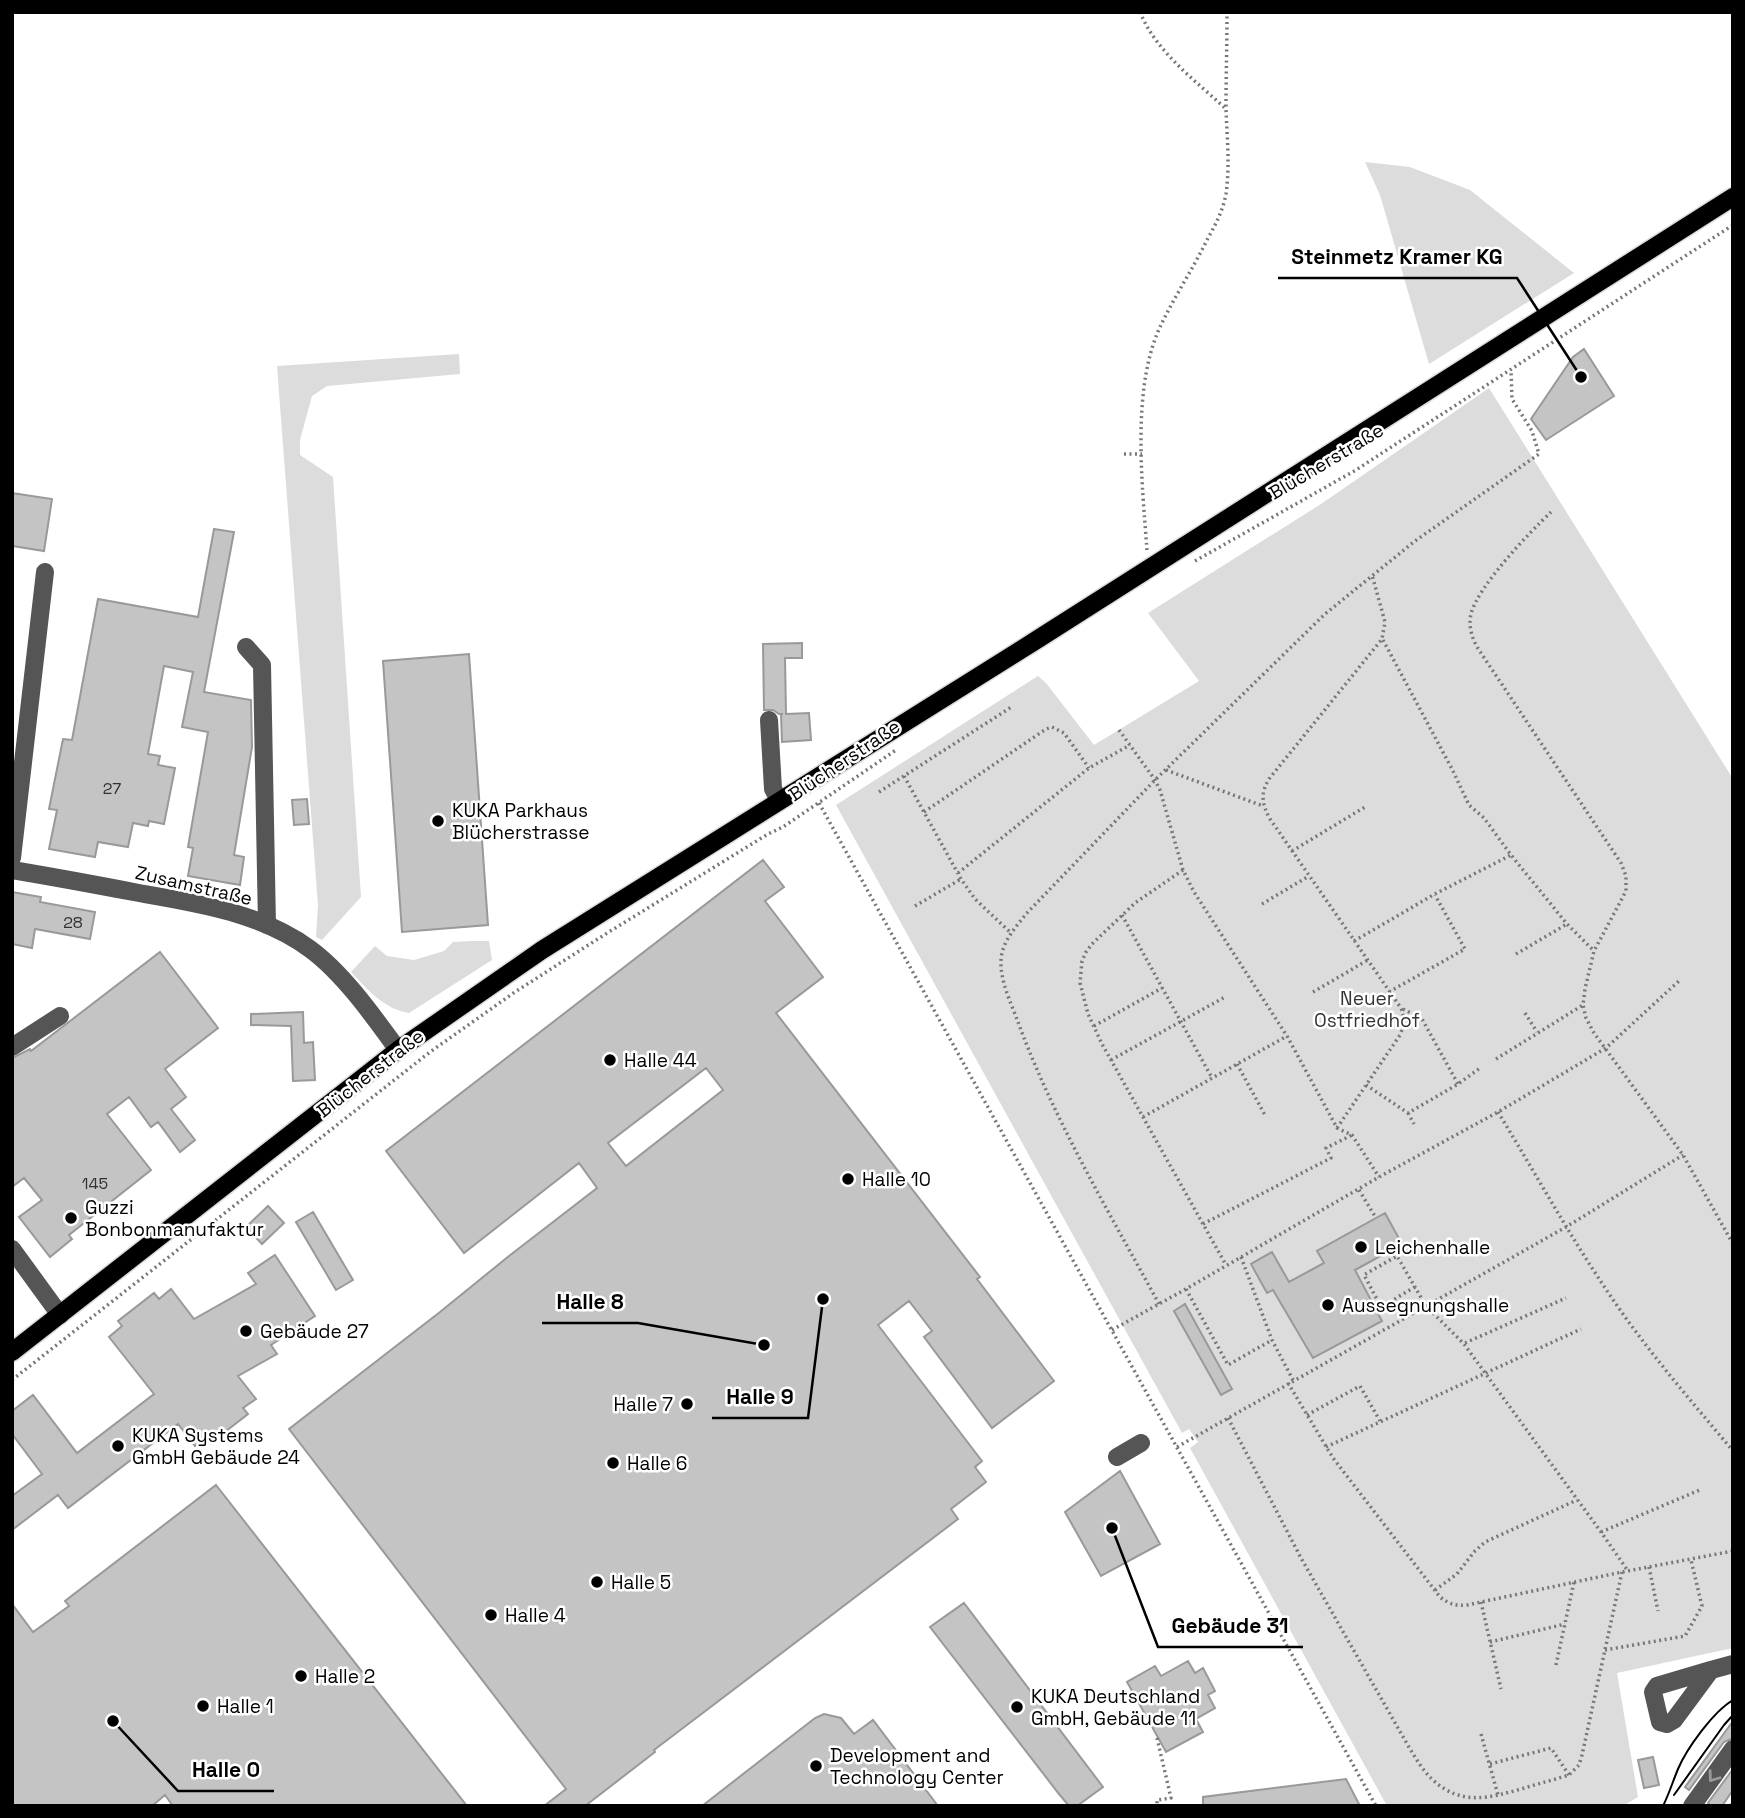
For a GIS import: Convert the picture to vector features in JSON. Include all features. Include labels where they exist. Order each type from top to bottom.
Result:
[{"type":"main road","name":"Blücherstraße","points":[[12,1352],[398,1050],[542,950],[1733,197]]},
{"type":"street","points":[[12,858],[45,572]]},
{"type":"street","points":[[246,647],[262,665],[267,925]]},
{"type":"street","points":[[769,720],[773,789],[779,800]]},
{"type":"street","name":"Zusamstraße","points":[[12,870],[201,904],[252,919],[288,934],[326,961],[398,1050]]},
{"type":"street","points":[[12,1047],[60,1016]]},
{"type":"street","points":[[12,1249],[60,1315]]},
{"type":"street","points":[[1117,1457],[1141,1443]]},
{"type":"street","points":[[1711,1670],[1733,1664]]},
{"type":"street","points":[[1692,1806],[1733,1749]]},
{"type":"path","points":[[1140,12],[1146,27],[1171,58],[1226,109]]},
{"type":"path","points":[[1148,569],[1142,454],[1142,401],[1147,363],[1161,324],[1220,215],[1226,194],[1227,12]]},
{"type":"path","name":"Blücherstraße","points":[[1188,566],[1356,470],[1733,225]]},
{"type":"path","points":[[1159,1304],[1055,1109],[1029,1052],[1002,974],[1001,959],[1004,947],[1026,914],[1155,780],[1325,614],[1415,541],[1539,454],[1532,431],[1512,399],[1511,370]]},
{"type":"path","points":[[1124,454],[1142,454]]},
{"type":"path","points":[[1551,512],[1524,538],[1482,591],[1471,613],[1470,624],[1474,642],[1626,876],[1626,891],[1594,951],[1583,1005],[1586,1018],[1594,1033],[1683,1155],[1733,1244]]},
{"type":"path","points":[[1337,1128],[1400,1035],[1404,1019],[1401,1008],[1270,819],[1263,806],[1262,796],[1269,779],[1382,639],[1385,622],[1371,575]]},
{"type":"path","points":[[1382,639],[1469,805],[1485,818],[1567,924],[1594,951]]},
{"type":"path","points":[[879,792],[1013,706]]},
{"type":"path","points":[[924,812],[1052,727],[1063,733],[1089,768]]},
{"type":"path","points":[[1119,730],[1160,790],[1183,870],[1194,892],[1287,1036],[1337,1128],[1352,1135],[1379,1177]]},
{"type":"path","points":[[958,873],[1089,768],[1130,745]]},
{"type":"path","name":"Blücherstraße","points":[[12,1380],[430,1052],[514,992],[819,803],[898,749]]},
{"type":"path","points":[[1166,770],[1263,806]]},
{"type":"path","points":[[904,776],[961,879],[975,899],[1011,933]]},
{"type":"path","points":[[819,803],[1376,1806]]},
{"type":"path","points":[[1292,851],[1365,807]]},
{"type":"path","points":[[1354,941],[1435,894],[1511,855]]},
{"type":"path","points":[[1183,870],[1135,903],[1092,944],[1082,961],[1080,983],[1093,1027],[1226,1265]]},
{"type":"path","points":[[1262,904],[1309,876]]},
{"type":"path","points":[[915,906],[961,879]]},
{"type":"path","points":[[1389,992],[1465,949],[1435,894]]},
{"type":"path","points":[[1122,915],[1212,1078]]},
{"type":"path","points":[[1516,954],[1567,924]]},
{"type":"path","points":[[1313,992],[1368,960]]},
{"type":"path","points":[[1112,1330],[1606,1048],[1679,980]]},
{"type":"path","points":[[1093,1027],[1162,988]]},
{"type":"path","points":[[1111,1060],[1225,997]]},
{"type":"path","points":[[1496,1059],[1583,1005]]},
{"type":"path","points":[[1401,1008],[1422,1019],[1458,1084]]},
{"type":"path","points":[[1525,1013],[1538,1033]]},
{"type":"path","points":[[1143,1116],[1287,1036]]},
{"type":"path","points":[[1237,1064],[1266,1116]]},
{"type":"path","points":[[1408,1113],[1480,1068]]},
{"type":"path","points":[[1366,1086],[1408,1113],[1414,1124]]},
{"type":"path","points":[[1498,1112],[1566,1227],[1617,1305],[1733,1451]]},
{"type":"path","points":[[1203,1224],[1331,1158],[1326,1148],[1352,1135]]},
{"type":"path","points":[[1177,1447],[1566,1227],[1683,1155]]},
{"type":"path","points":[[1359,1190],[1376,1218]]},
{"type":"path","points":[[1415,1287],[1381,1307],[1364,1275],[1397,1256],[1415,1287],[1426,1306],[1464,1344],[1628,1571]]},
{"type":"path","points":[[1241,1257],[1272,1340],[1325,1447],[1447,1603],[1456,1606],[1480,1602],[1733,1551]]},
{"type":"path","points":[[1186,1289],[1228,1366],[1272,1340]]},
{"type":"path","points":[[1464,1344],[1566,1298]]},
{"type":"path","points":[[1325,1447],[1581,1329]]},
{"type":"path","points":[[1307,1415],[1360,1386],[1380,1422]]},
{"type":"path","points":[[1227,1418],[1301,1558],[1422,1768],[1433,1780],[1456,1794],[1482,1799],[1498,1796],[1569,1775],[1579,1765],[1622,1572]]},
{"type":"path","points":[[1601,1531],[1702,1489]]},
{"type":"path","points":[[1435,1590],[1457,1574],[1485,1542],[1577,1500]]},
{"type":"path","points":[[1605,1650],[1685,1636],[1702,1606],[1691,1560]]},
{"type":"path","points":[[1649,1567],[1658,1611]]},
{"type":"path","points":[[1556,1665],[1574,1582]]},
{"type":"path","points":[[1480,1602],[1501,1689]]},
{"type":"path","points":[[1490,1642],[1565,1624]]},
{"type":"path","points":[[1481,1734],[1498,1796]]},
{"type":"path","points":[[1157,1738],[1171,1798],[1157,1800],[1157,1806]]},
{"type":"path","points":[[1490,1765],[1550,1748],[1569,1775]]},
{"type":"green space","points":[[1365,162],[1410,167],[1470,190],[1574,273],[1429,364],[1380,195]]},
{"type":"green space","points":[[459,354],[460,374],[327,386],[312,396],[300,440],[300,455],[333,477],[361,897],[322,940],[316,937],[318,905],[277,366]]},
{"type":"green space","name":"Neuer Ostfriedhof","points":[[1489,388],[1733,779],[1733,1648],[1617,1673],[1638,1797],[1623,1806],[1387,1806],[1190,1448],[1198,1442],[1189,1429],[1182,1433],[836,805],[1038,676],[1094,745],[1199,681],[1148,613],[1321,504]]},
{"type":"green space","points":[[489,941],[492,960],[409,1013],[384,1003],[351,972],[375,946],[387,956],[414,960],[444,951],[453,942]]},
{"type":"building","points":[[1584,349],[1614,396],[1546,440],[1531,419],[1573,357]]},
{"type":"building","points":[[12,493],[52,499],[44,551],[12,546]]},
{"type":"building","points":[[214,529],[234,532],[204,692],[251,700],[252,747],[234,855],[244,857],[240,885],[188,876],[193,848],[188,847],[208,732],[182,727],[193,672],[164,666],[148,754],[160,756],[158,765],[175,768],[164,824],[149,821],[148,826],[133,823],[128,847],[98,842],[95,857],[49,849],[57,810],[49,809],[63,739],[72,740],[98,599],[198,617]]},
{"type":"building","points":[[802,643],[802,658],[785,658],[786,714],[809,713],[811,740],[782,742],[781,714],[764,710],[763,644]]},
{"type":"building","name":"KUKA Parkhaus Blücherstrasse","points":[[469,654],[488,925],[402,932],[383,661]]},
{"type":"building","points":[[307,799],[309,824],[294,825],[292,800]]},
{"type":"building","points":[[763,860],[784,887],[765,901],[823,977],[776,1013],[980,1277],[977,1279],[1054,1381],[992,1428],[924,1337],[932,1331],[909,1301],[878,1325],[982,1461],[975,1467],[986,1482],[951,1509],[958,1519],[654,1750],[655,1752],[585,1806],[544,1806],[566,1789],[289,1429],[597,1188],[579,1163],[464,1253],[386,1151]],"holes":[[[706,1068],[723,1090],[626,1166],[608,1143]]]},
{"type":"building","points":[[12,892],[41,897],[40,902],[95,912],[90,939],[35,929],[32,948],[12,944]]},
{"type":"building","points":[[160,952],[218,1028],[165,1069],[186,1097],[171,1109],[195,1140],[180,1152],[158,1122],[151,1127],[129,1097],[107,1114],[151,1170],[69,1235],[72,1239],[50,1257],[19,1217],[42,1200],[24,1178],[12,1187],[12,1058],[30,1049],[31,1051]]},
{"type":"building","points":[[303,1012],[304,1043],[313,1042],[315,1080],[293,1081],[291,1026],[251,1025],[251,1014]]},
{"type":"building","points":[[268,1206],[284,1223],[262,1244],[246,1227]]},
{"type":"building","points":[[313,1212],[353,1280],[336,1290],[296,1222]]},
{"type":"building","name":"Aussegnungshalle","points":[[1385,1213],[1402,1244],[1355,1270],[1382,1321],[1313,1358],[1273,1290],[1267,1293],[1251,1264],[1272,1252],[1289,1282],[1324,1263],[1317,1251]]},
{"type":"building","points":[[275,1255],[315,1316],[271,1345],[277,1354],[238,1376],[256,1399],[243,1408],[248,1414],[212,1442],[207,1437],[195,1446],[178,1424],[68,1508],[58,1495],[12,1530],[12,1496],[42,1474],[12,1434],[12,1411],[33,1395],[77,1453],[154,1394],[109,1337],[122,1326],[118,1321],[154,1293],[159,1299],[171,1289],[194,1319],[256,1284],[248,1273]]},
{"type":"building","points":[[1185,1304],[1232,1389],[1221,1395],[1174,1311]]},
{"type":"building","points":[[1120,1471],[1160,1544],[1101,1576],[1065,1512]]},
{"type":"building","points":[[216,1485],[467,1806],[173,1806],[165,1795],[152,1806],[12,1806],[12,1604],[33,1632],[69,1606],[65,1601]]},
{"type":"building","name":"KUKA Deutschland GmbH, Gebäude 11","points":[[964,1603],[1103,1787],[1077,1806],[1069,1806],[1059,1794],[930,1627]]},
{"type":"building","points":[[1188,1661],[1195,1673],[1203,1668],[1215,1691],[1208,1695],[1215,1708],[1196,1719],[1203,1732],[1166,1752],[1127,1682],[1155,1666],[1161,1676]]},
{"type":"building","name":"Development and Technology Center","points":[[824,1714],[841,1718],[854,1734],[873,1720],[938,1806],[702,1806],[815,1718]]},
{"type":"building","points":[[1733,1721],[1733,1738],[1724,1742],[1689,1790],[1685,1787]]},
{"type":"building","points":[[1653,1757],[1659,1785],[1644,1788],[1638,1760]]},
{"type":"building","points":[[1733,1769],[1733,1790],[1722,1806],[1711,1806],[1708,1803]]},
{"type":"building","points":[[1346,1779],[1360,1806],[1203,1806],[1203,1797]]},
{"type":"tram line","points":[[1663,1806],[1682,1760],[1694,1741],[1717,1713],[1733,1700]]},
{"type":"tram line","points":[[1674,1795],[1733,1715]]},
{"type":"place","name":"Steinmetz Kramer KG","points":[[1581,377]]},
{"type":"place","name":"KUKA Parkhaus Blücherstrasse","points":[[438,821]]},
{"type":"place","name":"Halle 44","points":[[610,1060]]},
{"type":"place","name":"Halle 10","points":[[848,1179]]},
{"type":"place","name":"Guzzi Bonbonmanufaktur","points":[[71,1218]]},
{"type":"place","name":"Leichenhalle","points":[[1361,1247]]},
{"type":"place","name":"Halle 9","points":[[823,1299]]},
{"type":"place","name":"Aussegnungshalle","points":[[1328,1305]]},
{"type":"place","name":"Gebäude 27","points":[[246,1331]]},
{"type":"place","name":"Halle 8","points":[[764,1345]]},
{"type":"place","name":"Halle 7","points":[[687,1404]]},
{"type":"place","name":"KUKA Systems GmbH Gebäude 24","points":[[118,1446]]},
{"type":"place","name":"Halle 6","points":[[613,1463]]},
{"type":"place","name":"Gebäude 31","points":[[1112,1528]]},
{"type":"place","name":"Halle 5","points":[[597,1582]]},
{"type":"place","name":"Halle 4","points":[[491,1615]]},
{"type":"place","name":"Halle 2","points":[[301,1676]]},
{"type":"place","name":"Halle 1","points":[[203,1706]]},
{"type":"place","name":"KUKA Deutschland GmbH, Gebäude 11","points":[[1017,1707]]},
{"type":"place","name":"Halle 0","points":[[113,1721]]},
{"type":"place","name":"Development and Technology Center","points":[[816,1766]]}]
